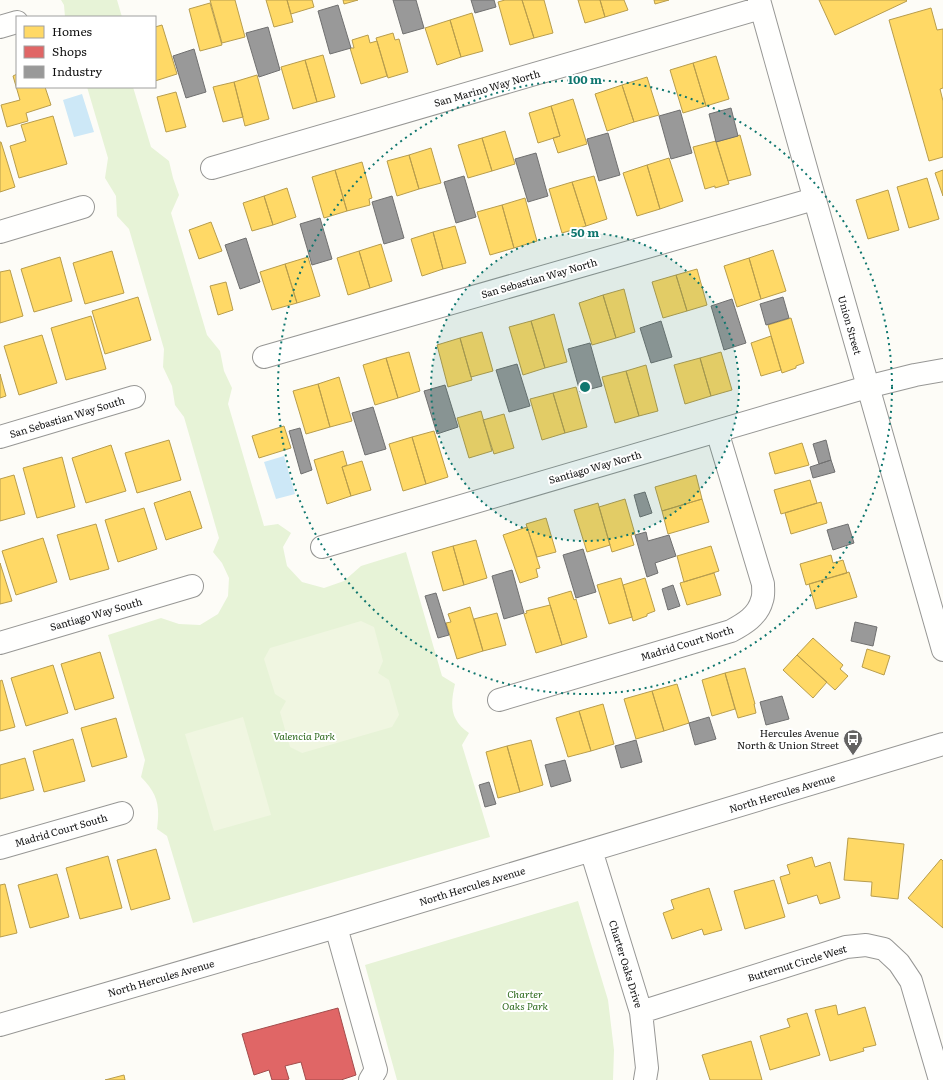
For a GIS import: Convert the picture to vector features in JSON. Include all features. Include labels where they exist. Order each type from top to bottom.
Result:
[{"type":"street","name":"San Marino Way North","points":[[212,168],[760,4]]},
{"type":"street","name":"Union Street","points":[[760,4],[867,387],[943,650]]},
{"type":"street","points":[[0,27],[16,22]]},
{"type":"street","name":"San Sebastian Way North","points":[[264,357],[814,199]]},
{"type":"street","points":[[0,232],[83,207]]},
{"type":"street","name":"Santiago Way North","points":[[322,547],[867,387],[915,375],[943,370]]},
{"type":"street","name":"San Sebastian Way South","points":[[0,437],[134,396]]},
{"type":"street","name":"Madrid Court North","points":[[499,700],[731,631],[743,625],[755,615],[762,601],[764,584],[717,431]]},
{"type":"street","name":"Santiago Way South","points":[[0,643],[192,586]]},
{"type":"street","name":"North Hercules Avenue","points":[[0,1025],[336,927],[943,744]]},
{"type":"street","name":"Madrid Court South","points":[[0,848],[122,813]]},
{"type":"street","name":"Charter Oaks Drive","points":[[591,850],[640,1012],[647,1068],[645,1080]]},
{"type":"street","points":[[336,927],[376,1070],[370,1080]]},
{"type":"street","name":"Butternut Circle West","points":[[640,1012],[846,947],[866,945],[884,949],[899,962],[911,981],[940,1080]]},
{"type":"green space","points":[[61,0],[117,0],[122,16],[65,16],[64,5]]},
{"type":"green space","name":"Valencia Park","points":[[87,88],[133,88],[151,147],[169,161],[179,195],[171,213],[207,335],[220,351],[224,371],[232,388],[228,404],[264,526],[278,524],[291,533],[283,547],[287,566],[302,582],[324,588],[344,581],[361,566],[406,552],[442,676],[455,684],[452,699],[453,712],[458,723],[469,733],[462,745],[490,837],[193,923],[167,836],[157,829],[158,807],[154,795],[147,783],[141,777],[145,760],[108,635],[161,618],[179,624],[200,625],[218,614],[228,596],[229,578],[222,563],[213,552],[219,538],[184,417],[175,405],[172,386],[163,367],[164,349],[129,229],[117,216],[116,196],[105,178],[108,158]]},
{"type":"green space","points":[[361,621],[374,627],[383,661],[378,673],[389,680],[399,715],[392,727],[302,753],[290,747],[280,712],[286,701],[275,694],[264,659],[270,648]]},
{"type":"green space","points":[[243,717],[271,815],[214,831],[185,734]]},
{"type":"green space","name":"Charter Oaks Park","points":[[578,901],[608,1000],[614,1050],[613,1080],[397,1080],[365,965]]},
{"type":"water","points":[[82,94],[94,132],[74,137],[63,100]]},
{"type":"water","points":[[284,456],[295,494],[276,499],[264,462]]},
{"type":"building: Homes","points":[[210,0],[235,0],[245,37],[222,43]]},
{"type":"building: Homes","points":[[266,0],[287,0],[293,22],[274,27]]},
{"type":"building: Homes","points":[[287,0],[312,0],[314,7],[291,14]]},
{"type":"building: Homes","points":[[343,0],[358,0],[344,4]]},
{"type":"building: Homes","points":[[505,0],[522,0],[534,38],[510,45],[498,2]]},
{"type":"building: Homes","points":[[522,0],[544,0],[553,33],[534,38]]},
{"type":"building: Homes","points":[[578,0],[600,0],[605,17],[585,23]]},
{"type":"building: Homes","points":[[600,0],[624,0],[628,10],[605,17]]},
{"type":"building: Homes","points":[[654,0],[669,0],[655,4]]},
{"type":"building: Homes","points":[[819,0],[906,0],[907,1],[835,35]]},
{"type":"building: Homes","points":[[210,3],[222,45],[200,51],[189,9]]},
{"type":"building: Homes","points":[[931,8],[937,30],[943,29],[943,88],[940,89],[943,101],[943,157],[929,161],[889,20]]},
{"type":"building: Homes","points":[[472,13],[483,51],[461,57],[450,20]]},
{"type":"building: Homes","points":[[450,20],[461,57],[437,65],[425,28]]},
{"type":"building: Homes","points":[[162,25],[177,74],[156,81],[156,27]]},
{"type":"building: Homes","points":[[393,33],[395,40],[399,39],[408,72],[388,78],[376,38]]},
{"type":"building: Homes","points":[[368,35],[370,43],[377,41],[387,76],[361,84],[350,48],[354,48],[352,40]]},
{"type":"building: Homes","points":[[323,55],[335,97],[317,102],[305,60]]},
{"type":"building: Homes","points":[[716,56],[729,99],[706,106],[693,63]]},
{"type":"building: Homes","points":[[305,60],[317,102],[293,109],[281,67]]},
{"type":"building: Homes","points":[[693,63],[706,106],[683,113],[670,70]]},
{"type":"building: Homes","points":[[16,74],[16,86],[13,76]]},
{"type":"building: Homes","points":[[257,75],[269,119],[245,126],[234,82]]},
{"type":"building: Homes","points":[[647,77],[659,115],[634,122],[622,85]]},
{"type":"building: Homes","points":[[234,82],[243,117],[223,122],[213,87]]},
{"type":"building: Homes","points":[[622,85],[634,122],[607,131],[595,94]]},
{"type":"building: Homes","points":[[16,88],[45,88],[51,105],[26,113],[28,121],[7,127],[1,105],[20,100]]},
{"type":"building: Homes","points":[[176,92],[186,127],[166,132],[157,97]]},
{"type":"building: Homes","points":[[573,99],[587,144],[558,153],[553,138],[560,136],[551,106]]},
{"type":"building: Homes","points":[[551,106],[560,136],[538,143],[529,113]]},
{"type":"building: Homes","points":[[53,116],[67,164],[19,178],[10,146],[26,141],[21,125]]},
{"type":"building: Homes","points":[[505,131],[515,164],[492,171],[482,138]]},
{"type":"building: Homes","points":[[740,135],[751,175],[728,181],[716,142]]},
{"type":"building: Homes","points":[[482,138],[492,171],[468,178],[458,145]]},
{"type":"building: Homes","points":[[716,141],[729,184],[705,189],[693,147]]},
{"type":"building: Homes","points":[[0,142],[15,187],[0,192]]},
{"type":"building: Homes","points":[[431,148],[441,183],[419,189],[409,155]]},
{"type":"building: Homes","points":[[409,155],[419,189],[397,196],[387,161]]},
{"type":"building: Homes","points":[[669,158],[683,201],[660,209],[647,165]]},
{"type":"building: Homes","points":[[362,162],[372,198],[369,199],[370,205],[347,211],[335,170]]},
{"type":"building: Homes","points":[[647,165],[660,209],[637,216],[623,173]]},
{"type":"building: Homes","points":[[335,170],[347,211],[324,218],[312,177]]},
{"type":"building: Homes","points":[[943,170],[943,196],[935,173]]},
{"type":"building: Homes","points":[[594,176],[607,219],[586,226],[572,182]]},
{"type":"building: Homes","points":[[927,178],[939,219],[909,228],[897,187]]},
{"type":"building: Homes","points":[[572,182],[586,226],[562,233],[549,189]]},
{"type":"building: Homes","points":[[287,188],[296,217],[273,225],[264,196]]},
{"type":"building: Homes","points":[[888,190],[899,230],[868,239],[856,200]]},
{"type":"building: Homes","points":[[264,196],[273,225],[252,231],[243,203]]},
{"type":"building: Homes","points":[[525,198],[537,241],[514,248],[502,205]]},
{"type":"building: Homes","points":[[502,205],[514,248],[490,255],[477,212]]},
{"type":"building: Homes","points":[[211,222],[222,251],[199,259],[189,230]]},
{"type":"building: Homes","points":[[455,226],[466,263],[443,269],[433,232]]},
{"type":"building: Homes","points":[[433,232],[443,269],[422,276],[411,239]]},
{"type":"building: Homes","points":[[381,244],[392,281],[370,288],[359,251]]},
{"type":"building: Homes","points":[[773,250],[786,291],[761,299],[749,258]]},
{"type":"building: Homes","points":[[112,251],[124,293],[85,304],[73,263]]},
{"type":"building: Homes","points":[[359,251],[370,288],[348,295],[337,258]]},
{"type":"building: Homes","points":[[60,257],[72,301],[34,312],[21,269]]},
{"type":"building: Homes","points":[[308,257],[320,296],[297,303],[285,264]]},
{"type":"building: Homes","points":[[749,258],[761,299],[737,307],[724,266]]},
{"type":"building: Homes","points":[[285,264],[297,303],[272,310],[260,272]]},
{"type":"building: Homes","points":[[697,269],[707,305],[687,311],[676,275]]},
{"type":"building: Homes","points":[[10,270],[23,316],[0,323],[0,272]]},
{"type":"building: Homes","points":[[676,275],[687,311],[663,318],[652,282]]},
{"type":"building: Homes","points":[[226,282],[233,310],[218,315],[210,286]]},
{"type":"building: Homes","points":[[624,289],[635,332],[616,338],[603,295]]},
{"type":"building: Homes","points":[[603,295],[616,338],[592,345],[579,303]]},
{"type":"building: Homes","points":[[138,297],[151,340],[105,354],[92,311]]},
{"type":"building: Homes","points":[[554,314],[567,362],[545,368],[531,321]]},
{"type":"building: Homes","points":[[91,316],[106,369],[66,380],[51,328]]},
{"type":"building: Homes","points":[[791,318],[804,363],[796,366],[796,368],[782,373],[768,325]]},
{"type":"building: Homes","points":[[531,321],[545,368],[523,375],[509,327]]},
{"type":"building: Homes","points":[[482,332],[493,371],[471,377],[460,338]]},
{"type":"building: Homes","points":[[42,335],[57,383],[19,395],[4,346]]},
{"type":"building: Homes","points":[[771,336],[781,370],[761,376],[751,343]]},
{"type":"building: Homes","points":[[460,338],[472,380],[448,387],[437,345]]},
{"type":"building: Homes","points":[[409,352],[420,391],[398,398],[386,358]]},
{"type":"building: Homes","points":[[721,352],[732,390],[711,396],[700,358]]},
{"type":"building: Homes","points":[[386,358],[398,398],[375,405],[363,365]]},
{"type":"building: Homes","points":[[700,358],[711,396],[685,404],[674,365]]},
{"type":"building: Homes","points":[[646,365],[658,411],[639,416],[626,371]]},
{"type":"building: Homes","points":[[626,371],[639,416],[615,423],[602,377]]},
{"type":"building: Homes","points":[[0,374],[6,396],[0,398]]},
{"type":"building: Homes","points":[[339,377],[352,421],[330,427],[318,384]]},
{"type":"building: Homes","points":[[318,384],[330,427],[306,434],[293,391]]},
{"type":"building: Homes","points":[[576,387],[587,427],[565,433],[553,393]]},
{"type":"building: Homes","points":[[553,393],[565,433],[542,440],[530,399]]},
{"type":"building: Homes","points":[[481,411],[492,451],[469,458],[457,418]]},
{"type":"building: Homes","points":[[504,414],[514,448],[494,454],[483,420]]},
{"type":"building: Homes","points":[[284,426],[291,448],[259,458],[252,436]]},
{"type":"building: Homes","points":[[434,431],[448,477],[426,484],[412,437]]},
{"type":"building: Homes","points":[[412,437],[426,484],[403,491],[389,444]]},
{"type":"building: Homes","points":[[169,440],[181,480],[137,493],[125,453]]},
{"type":"building: Homes","points":[[802,443],[809,465],[775,474],[769,453]]},
{"type":"building: Homes","points":[[111,445],[126,491],[86,503],[72,458]]},
{"type":"building: Homes","points":[[343,451],[347,465],[342,467],[351,496],[327,504],[314,460]]},
{"type":"building: Homes","points":[[62,457],[75,507],[37,518],[23,468]]},
{"type":"building: Homes","points":[[362,461],[371,490],[351,496],[342,467]]},
{"type":"building: Homes","points":[[14,475],[25,514],[0,521],[0,479]]},
{"type":"building: Homes","points":[[696,475],[702,499],[662,511],[655,487]]},
{"type":"building: Homes","points":[[810,480],[817,503],[781,514],[774,490]]},
{"type":"building: Homes","points":[[190,491],[202,528],[166,540],[154,503]]},
{"type":"building: Homes","points":[[625,499],[635,534],[631,535],[634,545],[612,552],[599,507]]},
{"type":"building: Homes","points":[[702,499],[709,522],[668,534],[662,511]]},
{"type":"building: Homes","points":[[821,502],[827,523],[791,534],[785,513]]},
{"type":"building: Homes","points":[[598,503],[610,545],[587,552],[574,510]]},
{"type":"building: Homes","points":[[144,508],[157,549],[118,562],[105,520]]},
{"type":"building: Homes","points":[[546,518],[556,552],[537,557],[526,524]]},
{"type":"building: Homes","points":[[96,524],[109,569],[70,580],[57,535]]},
{"type":"building: Homes","points":[[527,527],[540,568],[536,569],[538,577],[520,583],[503,535]]},
{"type":"building: Homes","points":[[43,538],[57,582],[16,595],[2,551]]},
{"type":"building: Homes","points":[[476,540],[487,578],[464,585],[453,546]]},
{"type":"building: Homes","points":[[453,546],[464,585],[443,591],[432,552]]},
{"type":"building: Homes","points":[[711,546],[719,571],[684,582],[677,556]]},
{"type":"building: Homes","points":[[831,555],[833,563],[843,560],[847,573],[806,585],[800,564]]},
{"type":"building: Homes","points":[[0,563],[12,601],[0,604]]},
{"type":"building: Homes","points":[[849,572],[857,597],[816,609],[809,584]]},
{"type":"building: Homes","points":[[714,573],[721,595],[687,605],[680,583]]},
{"type":"building: Homes","points":[[621,578],[632,617],[609,624],[597,585]]},
{"type":"building: Homes","points":[[645,578],[655,611],[647,614],[647,616],[633,621],[623,585]]},
{"type":"building: Homes","points":[[571,591],[574,600],[576,599],[587,637],[562,645],[548,598]]},
{"type":"building: Homes","points":[[550,605],[562,645],[536,653],[524,614],[527,613],[526,611]]},
{"type":"building: Homes","points":[[470,607],[483,651],[457,659],[446,623],[451,622],[448,614]]},
{"type":"building: Homes","points":[[497,613],[506,645],[483,651],[474,619]]},
{"type":"building: Homes","points":[[813,638],[843,665],[840,669],[848,676],[835,690],[797,655]]},
{"type":"building: Homes","points":[[867,649],[890,656],[884,675],[862,667]]},
{"type":"building: Homes","points":[[100,652],[114,698],[75,710],[61,664]]},
{"type":"building: Homes","points":[[797,655],[827,682],[813,698],[783,670]]},
{"type":"building: Homes","points":[[53,665],[68,713],[26,726],[11,678]]},
{"type":"building: Homes","points":[[745,668],[756,713],[738,718],[725,673]]},
{"type":"building: Homes","points":[[725,673],[735,709],[712,716],[702,680]]},
{"type":"building: Homes","points":[[2,680],[15,727],[0,731],[0,681]]},
{"type":"building: Homes","points":[[677,684],[689,723],[664,731],[652,691]]},
{"type":"building: Homes","points":[[652,691],[664,731],[636,739],[624,699]]},
{"type":"building: Homes","points":[[603,704],[614,744],[591,751],[579,711]]},
{"type":"building: Homes","points":[[579,711],[591,751],[568,757],[556,718]]},
{"type":"building: Homes","points":[[116,718],[127,757],[92,767],[81,728]]},
{"type":"building: Homes","points":[[73,739],[85,781],[44,792],[33,751]]},
{"type":"building: Homes","points":[[531,740],[543,785],[520,792],[507,746]]},
{"type":"building: Homes","points":[[507,746],[520,792],[498,798],[486,752]]},
{"type":"building: Homes","points":[[25,758],[34,790],[0,799],[0,765]]},
{"type":"building: Homes","points":[[848,838],[904,844],[898,899],[871,896],[872,882],[844,880]]},
{"type":"building: Homes","points":[[156,849],[170,899],[131,910],[117,860]]},
{"type":"building: Homes","points":[[108,856],[122,908],[80,919],[66,868]]},
{"type":"building: Homes","points":[[812,857],[815,867],[830,862],[840,898],[820,904],[817,895],[788,904],[780,877],[790,874],[787,865]]},
{"type":"building: Homes","points":[[941,859],[943,861],[943,928],[908,898]]},
{"type":"building: Homes","points":[[57,874],[69,917],[30,928],[18,885]]},
{"type":"building: Homes","points":[[774,880],[785,917],[745,929],[734,891]]},
{"type":"building: Homes","points":[[5,884],[17,933],[0,937],[0,885]]},
{"type":"building: Homes","points":[[709,888],[722,930],[704,935],[702,929],[672,939],[663,913],[674,909],[671,900]]},
{"type":"building: Homes","points":[[836,1005],[838,1015],[865,1007],[876,1045],[863,1048],[864,1051],[830,1061],[815,1010]]},
{"type":"building: Homes","points":[[807,1013],[820,1055],[770,1070],[760,1036],[790,1027],[787,1019]]},
{"type":"building: Homes","points":[[751,1041],[762,1080],[710,1080],[702,1055]]},
{"type":"building: Homes","points":[[124,1075],[125,1080],[105,1080]]},
{"type":"building: Shops","points":[[338,1008],[356,1075],[341,1080],[306,1080],[301,1062],[285,1066],[289,1079],[287,1080],[272,1080],[269,1070],[254,1075],[242,1034]]},
{"type":"building: Industry","points":[[393,0],[416,0],[424,28],[403,34]]},
{"type":"building: Industry","points":[[471,0],[494,0],[496,7],[475,13]]},
{"type":"building: Industry","points":[[338,5],[351,48],[330,54],[318,11]]},
{"type":"building: Industry","points":[[268,27],[280,70],[259,77],[246,33]]},
{"type":"building: Industry","points":[[194,49],[206,92],[186,98],[173,56]]},
{"type":"building: Industry","points":[[731,108],[738,136],[716,142],[709,114]]},
{"type":"building: Industry","points":[[680,110],[692,153],[671,159],[659,116]]},
{"type":"building: Industry","points":[[608,133],[620,175],[599,181],[587,139]]},
{"type":"building: Industry","points":[[536,153],[548,196],[528,202],[515,159]]},
{"type":"building: Industry","points":[[464,176],[476,217],[456,223],[444,182]]},
{"type":"building: Industry","points":[[392,196],[404,238],[384,244],[372,202]]},
{"type":"building: Industry","points":[[320,218],[332,259],[312,265],[300,224]]},
{"type":"building: Industry","points":[[246,238],[260,282],[240,289],[225,245]]},
{"type":"building: Industry","points":[[783,297],[789,318],[766,325],[760,304]]},
{"type":"building: Industry","points":[[732,299],[746,343],[724,350],[711,306]]},
{"type":"building: Industry","points":[[661,321],[672,357],[651,363],[640,328]]},
{"type":"building: Industry","points":[[590,343],[602,386],[580,392],[568,349]]},
{"type":"building: Industry","points":[[517,364],[530,406],[509,412],[496,370]]},
{"type":"building: Industry","points":[[445,385],[458,427],[437,434],[424,391]]},
{"type":"building: Industry","points":[[373,407],[386,449],[365,455],[352,413]]},
{"type":"building: Industry","points":[[300,428],[312,470],[301,474],[289,431]]},
{"type":"building: Industry","points":[[826,440],[831,460],[819,464],[813,444]]},
{"type":"building: Industry","points":[[831,460],[835,472],[813,478],[810,467]]},
{"type":"building: Industry","points":[[645,492],[652,513],[640,517],[634,495]]},
{"type":"building: Industry","points":[[848,524],[854,543],[833,550],[827,530]]},
{"type":"building: Industry","points":[[646,532],[648,541],[669,535],[676,556],[655,563],[658,573],[647,577],[635,535]]},
{"type":"building: Industry","points":[[583,549],[596,592],[576,598],[563,555]]},
{"type":"building: Industry","points":[[512,570],[524,613],[504,619],[492,576]]},
{"type":"building: Industry","points":[[673,585],[680,606],[668,610],[662,589]]},
{"type":"building: Industry","points":[[436,593],[449,635],[438,638],[425,596]]},
{"type":"building: Industry","points":[[855,622],[877,627],[873,646],[851,641]]},
{"type":"building: Industry","points":[[782,696],[789,719],[766,725],[760,702]]},
{"type":"building: Industry","points":[[709,717],[716,739],[695,745],[689,723]]},
{"type":"building: Industry","points":[[636,740],[642,762],[621,768],[615,746]]},
{"type":"building: Industry","points":[[565,760],[571,781],[551,787],[545,765]]},
{"type":"building: Industry","points":[[489,782],[496,804],[485,807],[479,785]]},
{"type":"place","name":"Hercules Avenue North & Union Street","points":[[853,756]]}]
